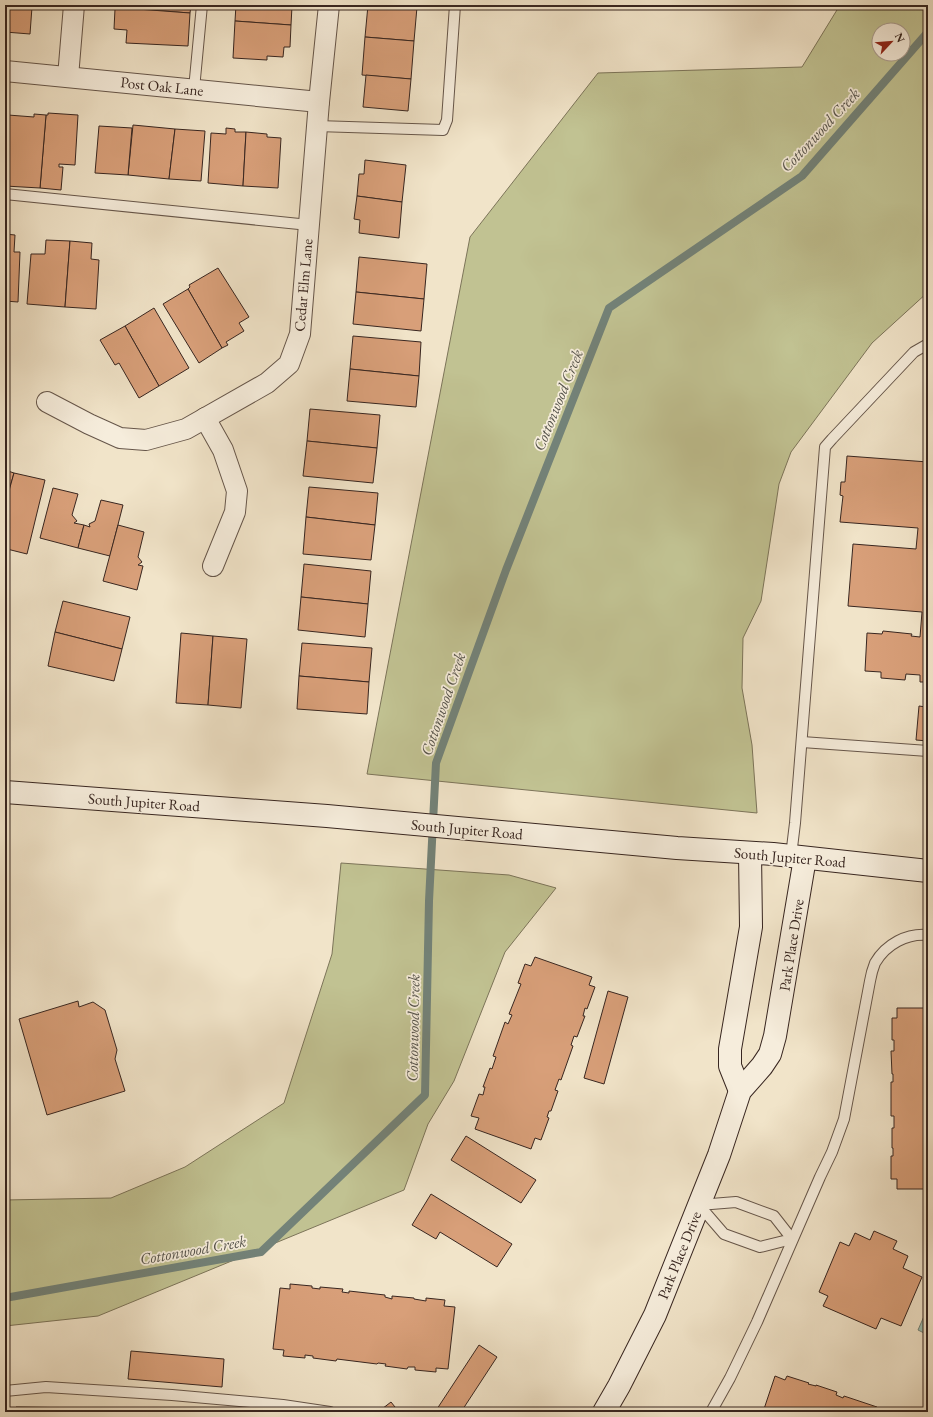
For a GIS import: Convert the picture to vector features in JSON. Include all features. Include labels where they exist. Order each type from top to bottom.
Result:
[{"type":"street","points":[[68,77],[74,5]]},
{"type":"street","name":"Cedar Elm Lane","points":[[47,402],[120,438],[146,440],[186,429],[267,383],[289,364],[300,334],[319,102],[329,5]]},
{"type":"street","name":"Post Oak Lane","points":[[5,71],[319,102]]},
{"type":"street","points":[[205,418],[223,450],[237,491],[235,512],[213,566]]},
{"type":"street","name":"South Jupiter Road","points":[[5,792],[327,816],[798,857],[928,871]]},
{"type":"street","points":[[740,1091],[730,1066],[730,1049],[751,927],[750,853]]},
{"type":"street","name":"Park Place Drive","points":[[604,1412],[620,1386],[655,1315],[719,1156],[740,1091],[762,1066],[770,1054],[775,1036],[798,857]]},
{"type":"lane","points":[[194,89],[202,5]]},
{"type":"lane","points":[[317,126],[443,130],[447,120],[455,5]]},
{"type":"lane","points":[[5,194],[309,225]]},
{"type":"lane","points":[[798,857],[795,823],[825,447],[914,352],[928,344]]},
{"type":"lane","points":[[802,742],[928,751]]},
{"type":"lane","points":[[711,1412],[730,1378],[757,1322],[792,1239],[832,1152],[844,1119],[870,981],[875,963],[886,949],[901,939],[919,934],[928,935]]},
{"type":"lane","points":[[699,1205],[736,1202],[774,1216],[792,1239]]},
{"type":"lane","points":[[699,1205],[724,1234],[760,1247],[792,1239]]},
{"type":"lane","points":[[5,1391],[46,1387],[172,1395],[283,1405],[330,1412]]},
{"type":"green space","points":[[840,5],[928,5],[928,292],[872,343],[791,452],[779,484],[761,601],[743,638],[742,688],[752,745],[757,813],[367,774],[470,237],[598,73],[802,67]]},
{"type":"green space","points":[[341,863],[509,875],[556,888],[505,952],[454,1081],[428,1124],[404,1190],[98,1316],[5,1326],[5,1200],[111,1198],[185,1167],[284,1103],[332,954]]},
{"type":"water","points":[[928,1307],[928,1335],[918,1330]]},
{"type":"building","points":[[5,5],[32,7],[30,34],[5,32]]},
{"type":"building","points":[[13,5],[33,5],[32,7]]},
{"type":"building","points":[[112,5],[191,5],[190,13],[111,7]]},
{"type":"building","points":[[236,5],[292,6],[291,25],[235,21]]},
{"type":"building","points":[[368,5],[398,5],[417,7],[414,41],[365,37]]},
{"type":"building","points":[[111,7],[190,13],[188,46],[126,43],[127,30],[114,29],[115,9],[111,9]]},
{"type":"building","points":[[235,21],[291,25],[290,47],[284,47],[283,57],[267,56],[267,60],[233,58]]},
{"type":"building","points":[[365,37],[414,41],[411,79],[362,75]]},
{"type":"building","points":[[366,75],[411,79],[408,111],[363,107]]},
{"type":"building","points":[[48,113],[78,115],[75,165],[59,164],[59,167],[63,167],[61,190],[40,188],[46,115],[48,115]]},
{"type":"building","points":[[34,114],[46,115],[40,188],[5,186],[5,151],[8,115],[34,117]]},
{"type":"building","points":[[5,115],[8,115],[5,151]]},
{"type":"building","points":[[133,125],[175,129],[169,179],[128,175]]},
{"type":"building","points":[[99,126],[132,128],[128,175],[95,173]]},
{"type":"building","points":[[226,128],[235,129],[235,132],[246,132],[243,186],[208,183],[211,133],[226,134]]},
{"type":"building","points":[[175,129],[205,131],[201,181],[169,179]]},
{"type":"building","points":[[246,132],[267,134],[267,137],[281,138],[278,188],[243,186]]},
{"type":"building","points":[[365,160],[406,165],[402,202],[357,196],[359,174],[364,174]]},
{"type":"building","points":[[357,196],[402,202],[399,238],[359,233],[360,220],[354,219]]},
{"type":"building","points":[[5,234],[15,235],[14,252],[20,252],[18,302],[5,301]]},
{"type":"building","points":[[46,240],[70,241],[65,307],[27,304],[31,254],[45,254]]},
{"type":"building","points":[[70,241],[92,243],[91,259],[99,260],[96,309],[65,307]]},
{"type":"building","points":[[359,257],[427,264],[424,299],[356,292]]},
{"type":"building","points":[[218,268],[249,317],[239,323],[244,331],[226,342],[228,345],[222,348],[188,289],[190,287],[189,285]]},
{"type":"building","points":[[188,289],[222,348],[199,363],[163,304]]},
{"type":"building","points":[[356,292],[424,299],[421,331],[353,324]]},
{"type":"building","points":[[154,308],[189,368],[159,386],[125,326]]},
{"type":"building","points":[[125,326],[159,386],[139,398],[119,363],[115,365],[100,340]]},
{"type":"building","points":[[353,336],[421,342],[419,376],[350,369]]},
{"type":"building","points":[[350,369],[419,376],[416,407],[347,401]]},
{"type":"building","points":[[310,409],[380,415],[377,448],[307,441]]},
{"type":"building","points":[[307,441],[377,448],[373,483],[303,476]]},
{"type":"building","points":[[847,456],[928,462],[928,682],[920,682],[920,675],[906,674],[905,680],[881,678],[881,672],[865,671],[867,633],[882,634],[883,631],[912,634],[911,636],[920,637],[922,612],[848,606],[853,544],[916,549],[918,528],[840,522],[843,496],[840,495],[841,482],[845,482]]},
{"type":"building","points":[[5,470],[14,473],[5,505]]},
{"type":"building","points":[[14,473],[45,480],[27,554],[7,549],[8,543],[5,542],[5,505]]},
{"type":"building","points":[[309,487],[378,493],[375,525],[306,517]]},
{"type":"building","points":[[53,488],[78,494],[72,515],[77,521],[74,523],[84,525],[78,548],[40,538]]},
{"type":"building","points":[[101,500],[123,505],[110,556],[78,548],[84,525],[90,527],[89,524],[95,521]]},
{"type":"building","points":[[306,517],[375,525],[371,560],[303,554]]},
{"type":"building","points":[[118,525],[144,532],[138,557],[142,562],[138,565],[143,566],[137,590],[103,581]]},
{"type":"building","points":[[304,564],[371,571],[368,604],[301,597]]},
{"type":"building","points":[[301,597],[368,604],[365,637],[298,630]]},
{"type":"building","points":[[63,601],[130,617],[122,649],[55,632]]},
{"type":"building","points":[[55,632],[122,649],[114,681],[48,666]]},
{"type":"building","points":[[181,633],[213,636],[208,705],[176,703]]},
{"type":"building","points":[[213,636],[247,639],[241,708],[208,705]]},
{"type":"building","points":[[302,643],[372,648],[369,682],[299,676]]},
{"type":"building","points":[[299,676],[369,682],[367,714],[297,709]]},
{"type":"building","points":[[928,682],[928,741],[916,740],[919,706],[926,707]]},
{"type":"building","points":[[535,957],[592,977],[589,985],[595,987],[587,1009],[585,1008],[583,1016],[585,1016],[577,1037],[574,1036],[571,1045],[573,1046],[561,1080],[559,1079],[555,1090],[558,1091],[551,1111],[549,1111],[547,1117],[549,1118],[541,1140],[535,1138],[531,1149],[475,1129],[479,1118],[471,1116],[479,1094],[483,1095],[485,1087],[483,1087],[490,1068],[492,1069],[496,1057],[493,1056],[505,1022],[508,1024],[512,1015],[509,1014],[521,984],[518,983],[525,964],[531,966]]},
{"type":"building","points":[[608,991],[628,997],[604,1084],[584,1078]]},
{"type":"building","points":[[78,1001],[79,1007],[93,1002],[105,1010],[117,1050],[115,1059],[125,1091],[47,1115],[19,1019]]},
{"type":"building","points":[[897,1008],[928,1008],[928,1189],[897,1189],[897,1179],[891,1179],[891,1156],[893,1156],[892,1128],[894,1128],[894,1116],[891,1116],[891,1082],[893,1082],[893,1074],[891,1051],[894,1051],[894,1040],[892,1040],[892,1018],[897,1018]]},
{"type":"building","points":[[466,1136],[536,1180],[521,1203],[451,1160]]},
{"type":"building","points":[[431,1194],[512,1244],[497,1267],[440,1232],[436,1239],[412,1225]]},
{"type":"building","points":[[874,1231],[897,1241],[893,1249],[908,1256],[903,1268],[922,1277],[901,1326],[881,1318],[876,1329],[823,1306],[828,1296],[819,1292],[840,1242],[849,1246],[855,1233],[870,1240]]},
{"type":"building","points":[[290,1284],[312,1286],[312,1288],[320,1289],[320,1287],[343,1289],[342,1292],[349,1293],[349,1291],[385,1295],[385,1297],[392,1299],[392,1296],[414,1298],[426,1301],[426,1298],[445,1300],[444,1306],[455,1307],[448,1369],[436,1368],[436,1372],[415,1370],[415,1367],[408,1367],[407,1369],[385,1366],[386,1364],[337,1359],[336,1361],[313,1358],[313,1356],[305,1355],[305,1358],[283,1356],[284,1350],[273,1349],[280,1288],[290,1289]]},
{"type":"building","points":[[479,1345],[497,1357],[461,1412],[435,1412]]},
{"type":"building","points":[[131,1351],[224,1359],[222,1387],[128,1379]]},
{"type":"building","points":[[775,1376],[785,1380],[787,1376],[809,1383],[808,1384],[816,1385],[837,1392],[836,1395],[843,1398],[844,1396],[877,1407],[876,1409],[884,1412],[763,1412]]},
{"type":"building","points":[[391,1402],[399,1412],[378,1412]]},
{"type":"building","points":[[16,1407],[85,1408],[85,1412],[15,1412]]},
{"type":"building","points":[[885,1409],[895,1412],[884,1412]]},
{"type":"waterway","name":"Cottonwood Creek","points":[[5,1298],[261,1252],[425,1095],[429,901],[436,763],[506,570],[609,308],[802,176],[928,32]]}]
